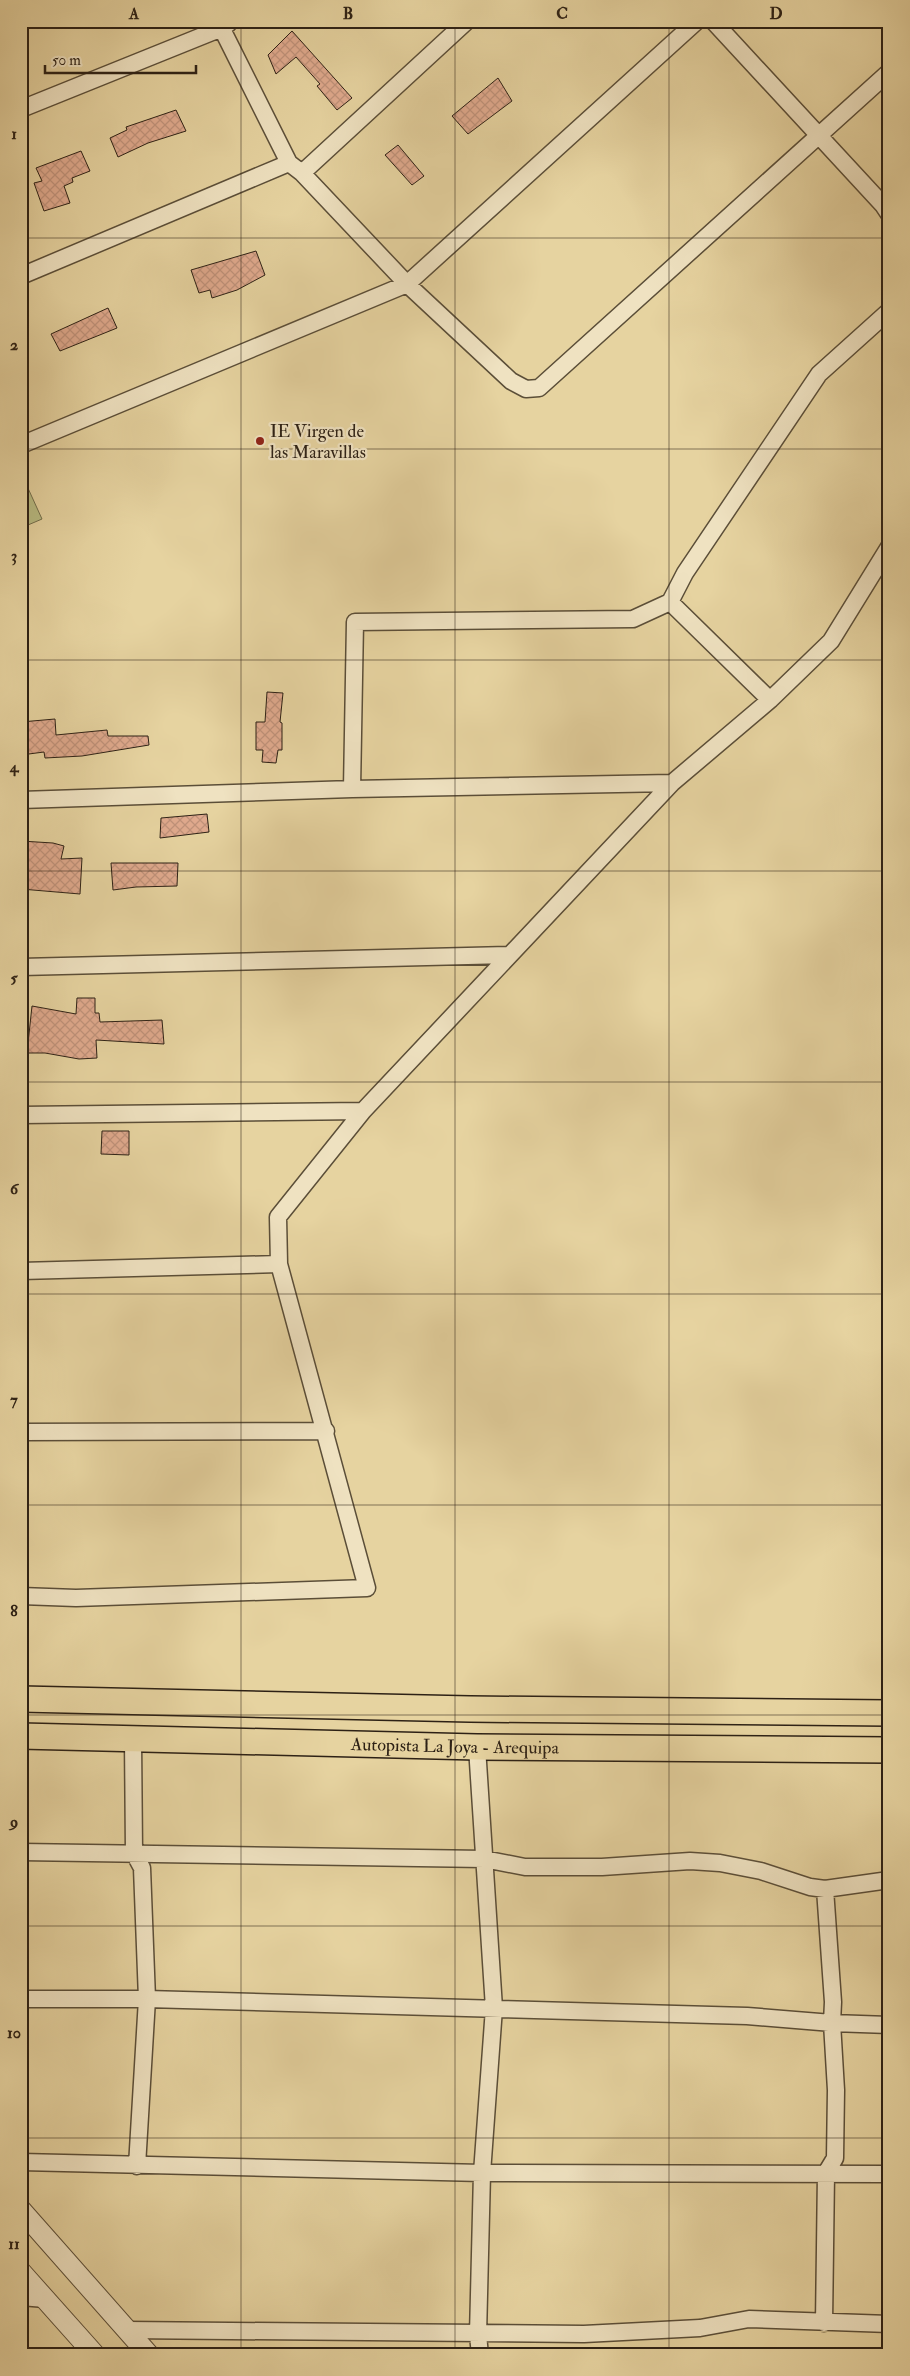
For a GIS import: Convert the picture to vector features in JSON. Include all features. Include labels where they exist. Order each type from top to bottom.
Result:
[{"type":"main road","name":"Autopista La Joya - Arequipa","points":[[21,1699],[470,1709],[889,1713]]},
{"type":"main road","name":"Autopista La Joya - Arequipa","points":[[21,1736],[477,1747],[889,1750]]},
{"type":"street","points":[[21,276],[296,168],[467,21]]},
{"type":"street","points":[[21,445],[407,284],[697,21]]},
{"type":"street","points":[[713,21],[889,214]]},
{"type":"street","points":[[21,109],[223,23],[296,168],[407,284],[511,381],[526,389],[539,388],[818,134],[889,72]]},
{"type":"street","points":[[352,789],[354,622],[633,620],[670,602],[686,573],[819,374],[885,314],[889,302]]},
{"type":"street","points":[[21,1596],[76,1598],[367,1588],[326,1431],[279,1264],[278,1217],[363,1111],[672,783],[770,700],[831,641],[889,547]]},
{"type":"street","points":[[670,602],[770,700]]},
{"type":"street","points":[[21,800],[352,789],[672,783]]},
{"type":"street","points":[[21,966],[508,955]]},
{"type":"street","points":[[21,1115],[363,1111]]},
{"type":"street","points":[[21,1271],[279,1264]]},
{"type":"street","points":[[21,1432],[326,1431]]},
{"type":"street","points":[[133,1739],[134,1853],[142,1868],[147,1999],[137,2166]]},
{"type":"street","points":[[477,1747],[494,2008],[482,2173],[478,2334],[480,2355]]},
{"type":"street","points":[[21,1852],[484,1859],[525,1867],[602,1867],[690,1861],[720,1863],[761,1871],[810,1887],[825,1889],[889,1880]]},
{"type":"street","points":[[824,2323],[826,2172],[834,2158],[836,2090],[832,2023],[833,2002],[825,1889]]},
{"type":"street","points":[[21,1998],[147,1999],[494,2008],[747,2016],[832,2023],[889,2025]]},
{"type":"street","points":[[21,2162],[482,2173],[826,2172],[889,2174]]},
{"type":"street","points":[[21,2210],[149,2355]]},
{"type":"street","points":[[21,2272],[95,2355]]},
{"type":"street","points":[[21,2298],[45,2299]]},
{"type":"street","points":[[126,2330],[478,2334],[648,2332],[700,2328],[749,2319],[889,2324]]},
{"type":"green space","points":[[21,476],[42,519],[21,528]]},
{"type":"building","points":[[292,31],[352,98],[337,110],[317,86],[320,84],[296,57],[276,74],[268,55]]},
{"type":"building","points":[[498,78],[512,101],[468,134],[452,116]]},
{"type":"building","points":[[176,110],[186,131],[148,143],[118,157],[110,138],[127,130],[126,127]]},
{"type":"building","points":[[398,145],[424,176],[412,185],[385,155]]},
{"type":"building","points":[[81,151],[90,171],[72,178],[73,182],[64,186],[70,203],[44,211],[34,183],[42,181],[36,168]]},
{"type":"building","points":[[256,251],[265,275],[237,290],[212,298],[210,290],[199,293],[191,270]]},
{"type":"building","points":[[108,308],[117,328],[60,351],[51,334]]},
{"type":"building","points":[[267,692],[283,693],[280,722],[282,723],[282,750],[278,750],[276,763],[262,762],[263,750],[256,750],[256,722],[265,722]]},
{"type":"building","points":[[55,719],[56,735],[107,730],[108,736],[148,736],[149,745],[82,756],[45,758],[44,752],[21,755],[21,722]]},
{"type":"building","points":[[207,814],[209,832],[160,838],[161,818]]},
{"type":"building","points":[[21,841],[53,843],[64,846],[61,859],[82,858],[80,894],[21,889]]},
{"type":"building","points":[[111,863],[178,863],[177,886],[136,887],[113,890]]},
{"type":"building","points":[[77,998],[95,998],[95,1013],[99,1013],[100,1022],[162,1020],[164,1044],[96,1040],[97,1058],[79,1059],[45,1053],[27,1053],[32,1006],[76,1014]]},
{"type":"building","points":[[102,1131],[129,1131],[129,1155],[101,1154]]},
{"type":"place","name":"IE Virgen de las Maravillas","points":[[260,441]]}]
